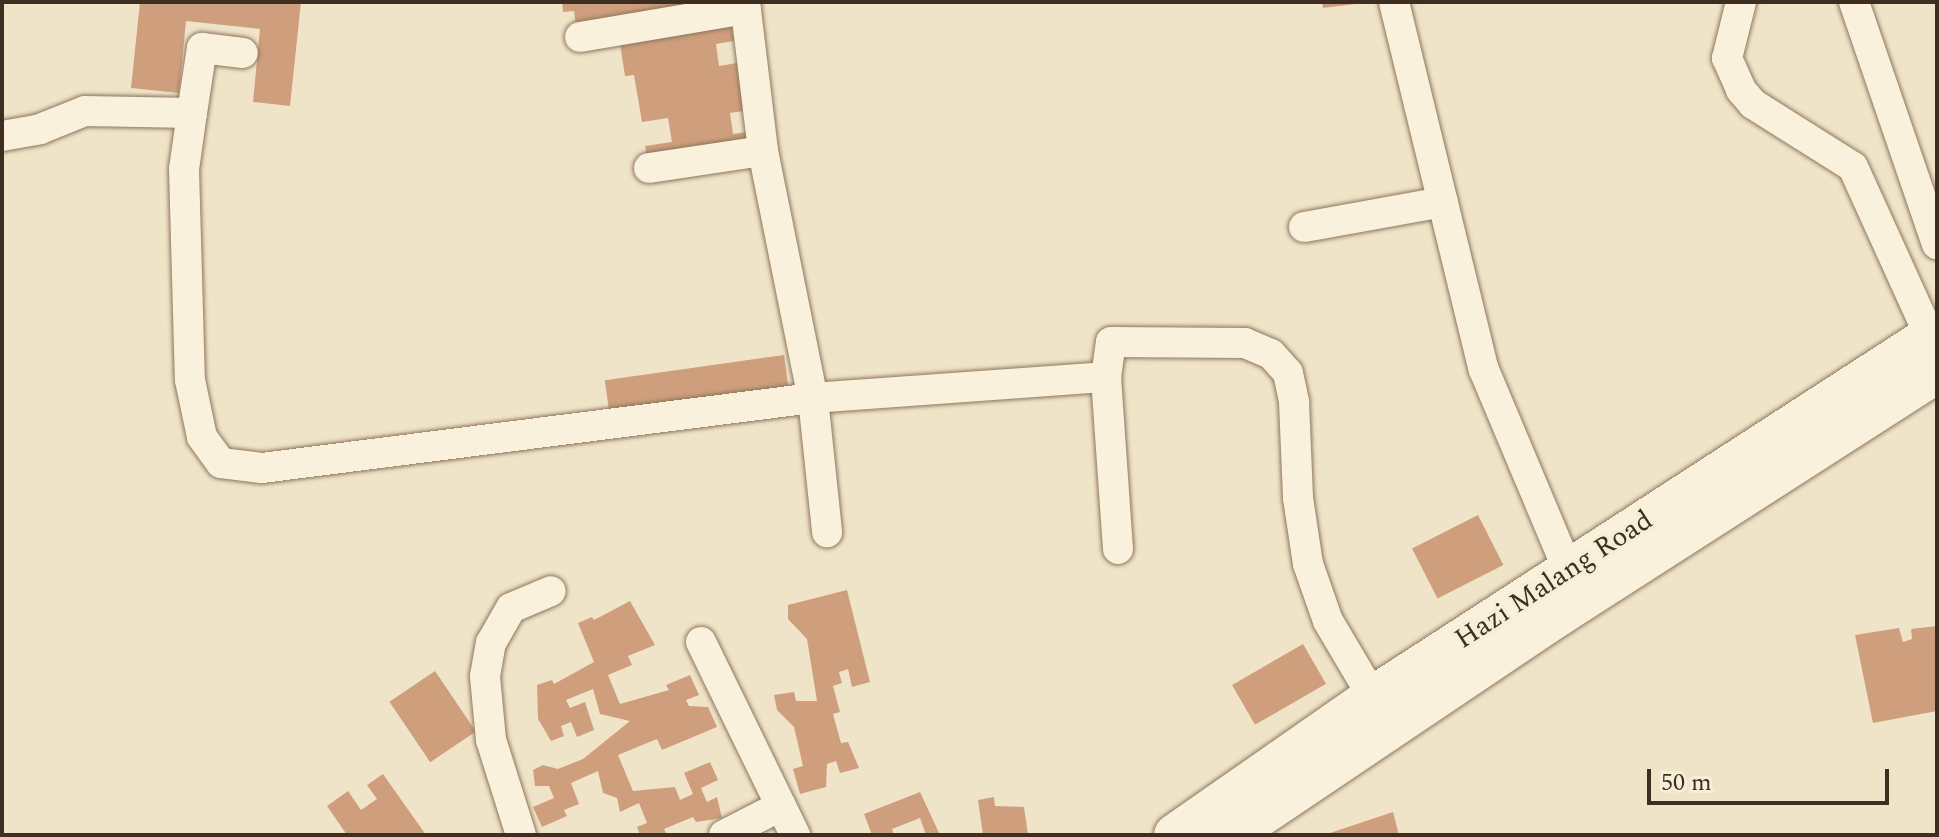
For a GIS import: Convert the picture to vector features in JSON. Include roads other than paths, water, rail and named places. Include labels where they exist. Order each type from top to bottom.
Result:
[{"type":"main road","name":"Hazi Malang Road","points":[[1231,835],[1574,587],[1935,348]]},
{"type":"main road","name":"Hazi Malang Road","points":[[1175,835],[1373,697],[1574,587]]},
{"type":"street","points":[[1394,2],[1484,370],[1574,587]]},
{"type":"street","points":[[1741,2],[1727,42],[1736,82],[1753,104],[1853,167],[1935,348]]},
{"type":"street","points":[[1854,2],[1937,244]]},
{"type":"street","points":[[580,37],[746,5],[763,151],[813,398],[827,532]]},
{"type":"street","points":[[243,53],[202,48],[184,169],[190,380],[202,437],[221,463],[262,468],[813,398],[1106,377]]},
{"type":"street","points":[[2,136],[40,129],[85,111],[192,113]]},
{"type":"street","points":[[649,168],[763,151]]},
{"type":"street","points":[[1304,227],[1443,202]]},
{"type":"street","points":[[1118,549],[1106,377],[1106,354],[1111,342],[1121,338],[1245,343],[1271,354],[1288,373],[1308,564],[1328,621],[1373,697]]},
{"type":"street","points":[[521,835],[491,740],[485,676],[491,643],[511,608],[551,591]]},
{"type":"street","points":[[701,642],[795,835]]},
{"type":"street","points":[[724,835],[781,806]]}]
